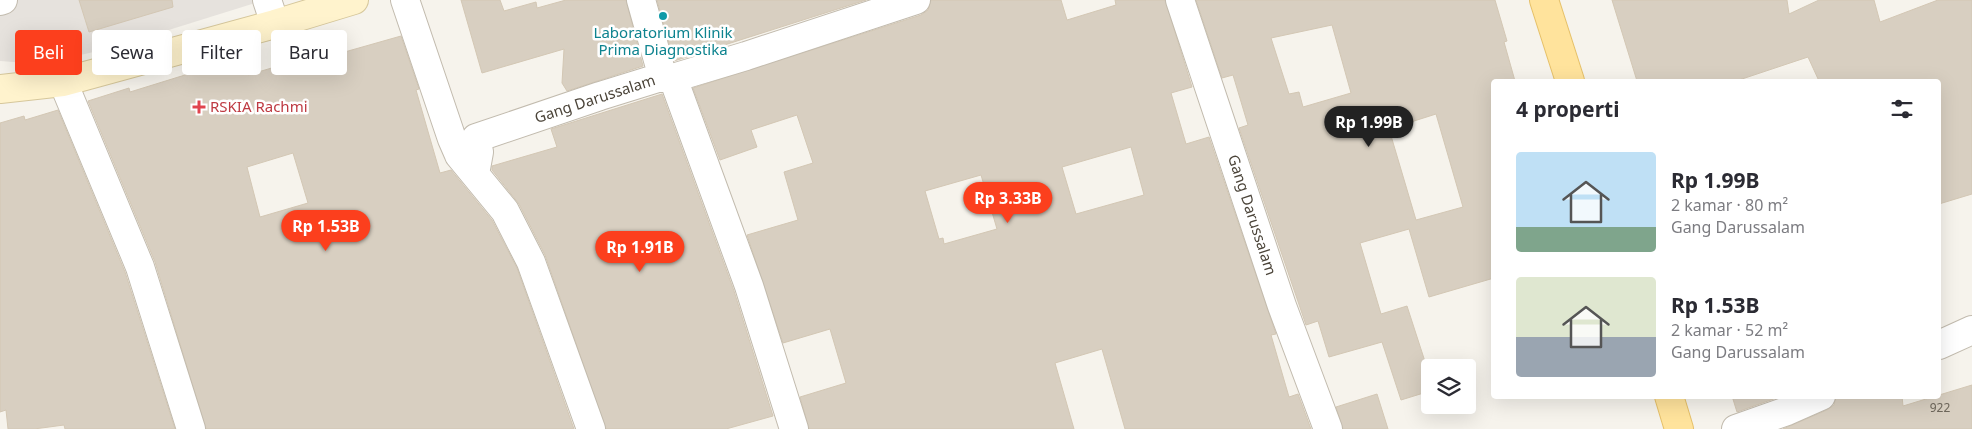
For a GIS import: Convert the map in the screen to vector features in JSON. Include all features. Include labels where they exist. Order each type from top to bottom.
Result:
[{"type":"main road","points":[[0,89],[63,82],[271,12],[354,0]]},
{"type":"main road","points":[[1544,0],[1569,79]]},
{"type":"main road","points":[[1670,399],[1679,429]]},
{"type":"street","points":[[405,0],[452,140],[467,164],[504,211],[531,262],[590,429]]},
{"type":"street","points":[[641,0],[668,78],[749,286],[794,429]]},
{"type":"street","name":"Gang Darussalam","points":[[467,164],[479,152],[476,138],[600,96],[668,78],[916,0]]},
{"type":"street","name":"Gang Darussalam","points":[[1180,0],[1282,306],[1328,429]]},
{"type":"street","points":[[63,82],[140,267],[191,429]]},
{"type":"street","points":[[1941,344],[1972,330]]},
{"type":"street","points":[[1736,429],[1815,399]]},
{"type":"shaded area","points":[[0,0],[265,0],[169,30],[92,30],[92,52],[82,55],[82,30],[15,30],[15,62],[0,61]]},
{"type":"building","points":[[79,0],[172,0],[173,7],[89,32]]},
{"type":"building","points":[[461,0],[500,0],[504,11],[536,2],[537,8],[566,0],[626,0],[643,66],[567,91],[562,83],[564,49],[482,73]]},
{"type":"building","points":[[657,0],[866,0],[674,61]]},
{"type":"building","points":[[931,0],[1061,0],[1067,20],[1116,5],[1115,0],[1165,0],[1192,87],[1171,93],[1186,144],[1209,137],[1276,334],[1271,335],[1289,397],[1298,394],[1311,429],[1125,429],[1102,349],[1055,363],[1074,429],[809,429],[800,397],[846,383],[830,329],[783,343],[747,235],[798,220],[784,172],[813,163],[797,115],[751,130],[757,147],[720,160],[693,88],[921,15],[928,10]],"holes":[[[1131,147],[1144,195],[1076,214],[1062,167]],[[981,175],[997,229],[944,244],[943,238],[939,239],[925,191]]]},
{"type":"building","points":[[1196,0],[1495,0],[1507,41],[1504,42],[1514,79],[1491,79],[1491,279],[1429,297],[1409,229],[1360,243],[1381,314],[1407,306],[1424,359],[1421,359],[1421,394],[1401,400],[1382,342],[1329,357],[1318,321],[1306,325],[1239,128],[1248,125],[1233,75],[1222,78]],"holes":[[[1332,25],[1351,93],[1303,107],[1299,92],[1289,94],[1271,38]],[[1436,114],[1463,207],[1416,220],[1389,129]]]},
{"type":"building","points":[[1612,0],[1787,0],[1789,14],[1819,0],[1874,0],[1880,22],[1938,0],[1972,0],[1972,194],[1941,203],[1941,79],[1818,79],[1808,57],[1742,79],[1636,79]]},
{"type":"building","points":[[401,36],[419,89],[416,90],[440,173],[451,170],[492,220],[517,268],[574,429],[206,429],[155,262],[88,101],[129,88],[130,92],[185,75],[261,75],[261,71],[271,68],[271,75],[347,75],[347,51]],"holes":[[[293,153],[308,203],[260,217],[247,167]]]},
{"type":"building","points":[[662,94],[734,291],[773,416],[726,429],[606,429],[545,255],[519,204],[492,170],[492,166],[557,147],[551,129]]},
{"type":"building","points":[[58,110],[125,272],[175,429],[65,429],[64,425],[34,429],[8,429],[6,410],[0,412],[0,123],[24,116],[25,120]]},
{"type":"building","points":[[1972,385],[1972,429],[1783,429],[1827,410],[1834,405],[1835,399],[1902,399],[1903,406],[1926,399],[1941,399],[1941,394]]},
{"type":"building","points":[[1377,394],[1388,429],[1343,429],[1336,407]]},
{"type":"building","points":[[1733,399],[1774,399],[1737,412]]},
{"type":"place","name":"Laboratorium Klinik Prima Diagnostika","points":[[663,16]]},
{"type":"place","name":"RSKIA Rachmi","points":[[199,107]]}]
